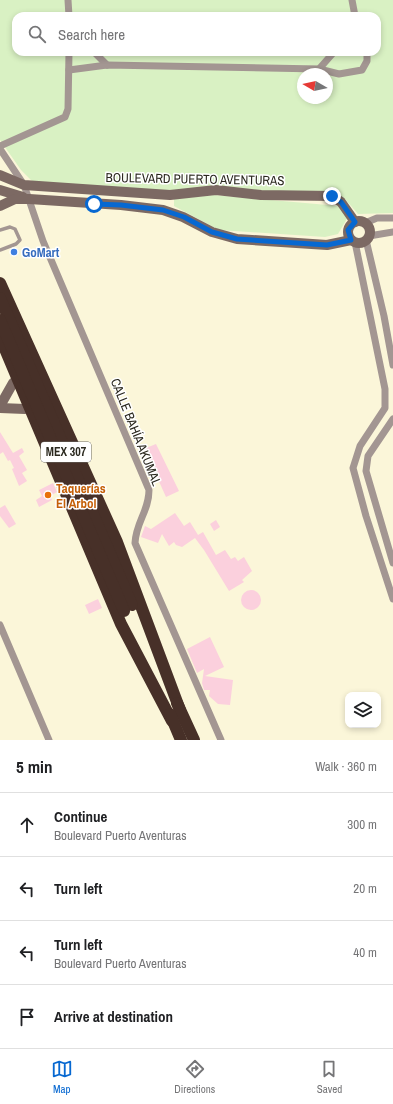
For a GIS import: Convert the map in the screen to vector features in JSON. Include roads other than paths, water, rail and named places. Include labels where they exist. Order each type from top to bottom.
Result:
[{"type":"highway","points":[[0,283],[117,542],[180,710]]},
{"type":"highway","name":"MEX 307","points":[[0,298],[181,740]]},
{"type":"highway","name":"MEX 307","points":[[0,320],[128,608],[194,740]]},
{"type":"highway","points":[[0,338],[121,624],[172,721]]},
{"type":"street","points":[[68,0],[69,12]]},
{"type":"street","points":[[352,0],[354,12]]},
{"type":"street","points":[[0,148],[65,117],[68,109],[69,56]]},
{"type":"street","points":[[98,56],[107,65]]},
{"type":"street","points":[[320,68],[330,56]]},
{"type":"street","points":[[333,72],[339,74],[362,70],[367,61],[367,56]]},
{"type":"street","points":[[69,70],[107,65],[297,69]]},
{"type":"street","name":"CALLE BAHÍA AKUMAL","points":[[0,148],[24,185],[43,241],[149,490],[149,502],[135,532],[135,542],[221,740]]},
{"type":"street","name":"BOULEVARD PUERTO AVENTURAS","points":[[0,175],[24,185],[170,195],[216,190],[261,195],[332,196],[341,202],[360,222]]},
{"type":"street","name":"BOULEVARD PUERTO AVENTURAS","points":[[0,190],[29,199]]},
{"type":"street","name":"BOULEVARD PUERTO AVENTURAS","points":[[0,206],[15,199],[121,205],[163,210],[184,217],[212,232],[237,239],[327,245],[353,241]]},
{"type":"street","points":[[393,218],[377,218],[360,222],[348,230],[353,241],[386,389],[385,408],[360,446],[353,468],[393,599]]},
{"type":"street","points":[[360,222],[369,229],[368,238],[393,365]]},
{"type":"street","points":[[353,241],[361,243],[368,238],[393,232]]},
{"type":"street","points":[[377,345],[389,342]]},
{"type":"street","points":[[40,371],[27,372],[18,378],[0,407],[20,409],[30,407],[39,403],[49,392]]},
{"type":"street","points":[[382,565],[393,562],[366,471],[368,456],[393,418]]},
{"type":"street","points":[[0,625],[49,740]]},
{"type":"lane","points":[[0,230],[10,227],[15,229],[20,240],[16,244],[0,250]]},
{"type":"place","name":"GoMart","points":[[14,252]]},
{"type":"place","name":"Taquerías El Arbol","points":[[48,495]]}]
